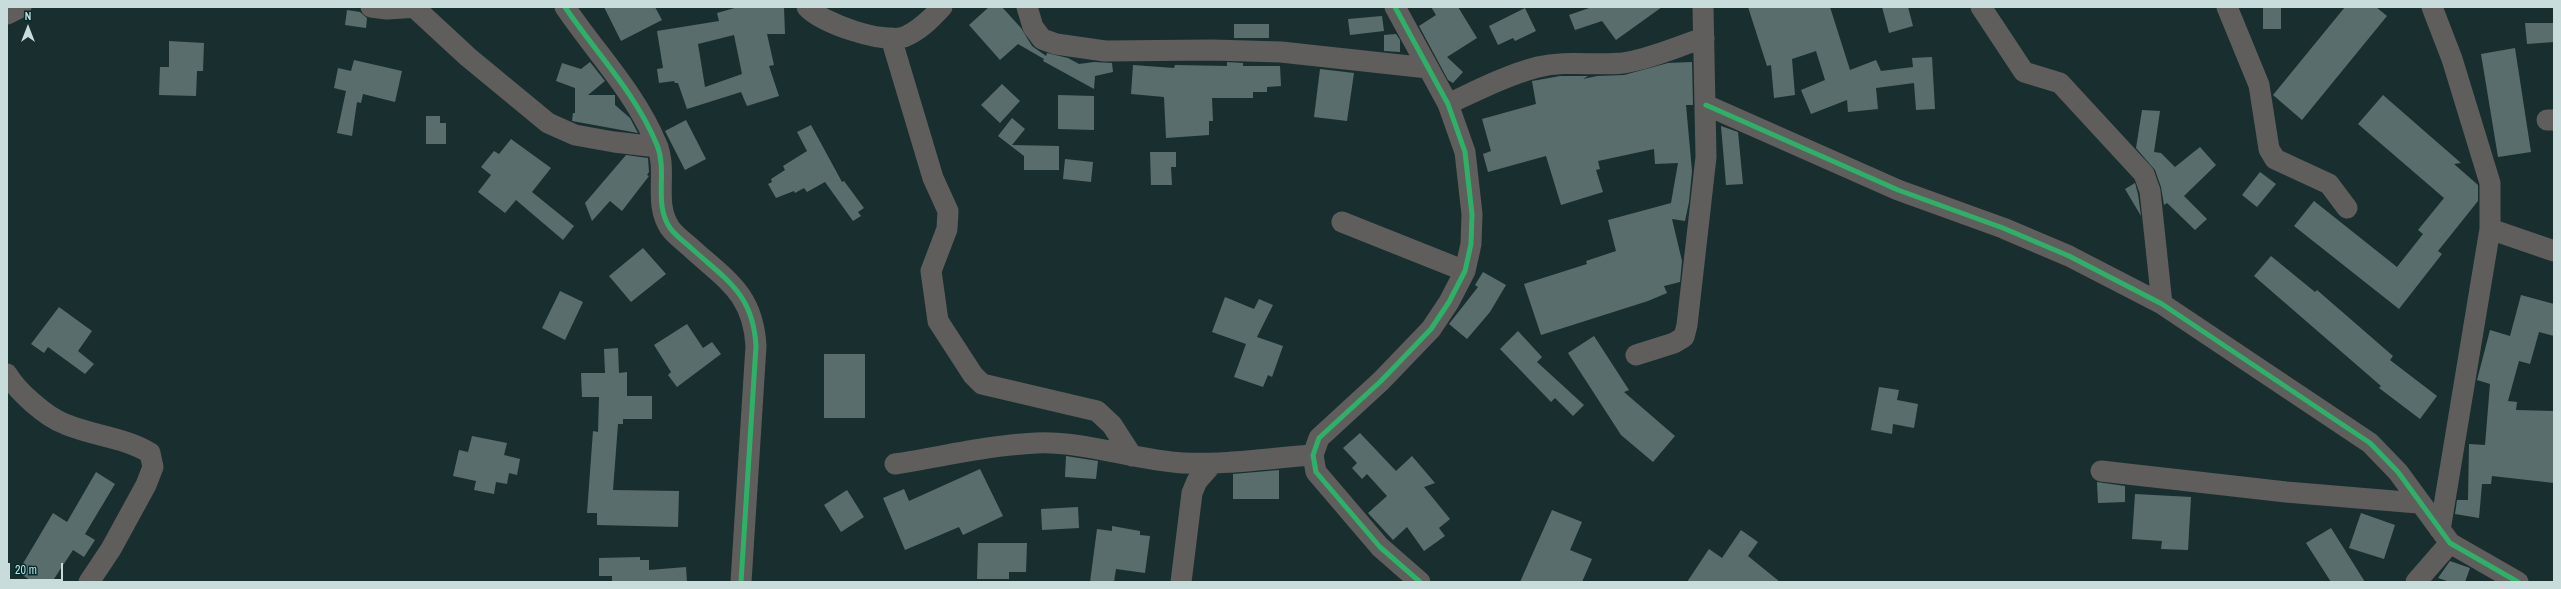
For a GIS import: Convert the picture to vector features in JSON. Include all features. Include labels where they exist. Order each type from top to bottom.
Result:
[{"type":"street","points":[[7,14],[20,7]]},
{"type":"street","points":[[371,7],[387,10],[417,8],[473,62],[548,123],[575,135],[614,142],[658,147]]},
{"type":"street","points":[[565,7],[640,108],[658,147],[663,215],[670,229],[739,292],[750,310],[755,328],[756,346],[741,582]]},
{"type":"street","points":[[807,7],[814,15],[830,22],[891,38],[904,37],[928,22],[942,7]]},
{"type":"street","points":[[1027,7],[1033,27],[1042,39],[1056,44],[1105,51],[1212,50],[1281,52],[1428,68]]},
{"type":"street","points":[[1395,7],[1448,104],[1465,152],[1472,214],[1471,244],[1465,271],[1449,302],[1431,329],[1381,381],[1319,438],[1312,455],[1316,472],[1380,547],[1420,582]]},
{"type":"street","points":[[1636,355],[1674,343],[1684,336],[1706,157],[1703,7]]},
{"type":"street","points":[[1981,7],[2024,72],[2060,83],[2144,174],[2150,191],[2162,304]]},
{"type":"street","points":[[2227,7],[2259,85],[2269,149],[2275,159],[2329,184],[2347,208]]},
{"type":"street","points":[[2416,582],[2445,536],[2490,229],[2490,183],[2452,59],[2432,7]]},
{"type":"street","points":[[891,38],[933,178],[948,211],[947,229],[931,271],[938,321],[973,375],[982,384],[1096,411],[1112,425],[1132,456]]},
{"type":"street","points":[[1448,104],[1505,78],[1539,67],[1575,62],[1622,63],[1642,59],[1704,38]]},
{"type":"street","points":[[1706,105],[1898,190],[2003,228],[2069,256],[2162,304],[2370,444],[2398,472],[2418,503],[2445,536],[2518,582]]},
{"type":"street","points":[[1342,222],[1465,271]]},
{"type":"street","points":[[2490,229],[2554,251]]},
{"type":"street","points":[[7,374],[33,403],[64,424],[136,445],[150,453],[153,467],[146,485],[111,549],[89,582]]},
{"type":"street","points":[[895,464],[1036,443],[1089,447],[1132,456],[1182,463],[1213,463],[1312,455]]},
{"type":"street","points":[[1181,582],[1192,493],[1197,481],[1213,463]]},
{"type":"street","points":[[2101,471],[2286,492],[2418,503]]},
{"type":"building","points":[[604,7],[655,7],[662,20],[621,41]]},
{"type":"building","points":[[738,7],[784,7],[785,34],[767,34],[774,65],[769,66],[779,96],[747,106],[741,92],[687,109],[678,83],[675,83],[674,81],[659,83],[657,69],[663,68],[657,31],[719,21],[717,13]],"holes":[[[734,35],[742,74],[705,87],[698,44]]]},
{"type":"building","points":[[989,7],[1002,7],[1021,28],[1032,46],[1046,56],[1047,53],[1068,58],[1079,64],[1094,62],[1112,63],[1113,72],[1095,76],[1094,89],[1043,61],[1044,59],[1018,44],[1000,60],[969,25]]},
{"type":"building","points":[[1431,7],[1458,7],[1477,38],[1447,57],[1463,72],[1453,83],[1448,80],[1419,26],[1436,15]]},
{"type":"building","points":[[1592,7],[1662,7],[1616,40],[1602,21],[1575,30],[1569,15]]},
{"type":"building","points":[[1748,7],[1830,7],[1850,70],[1876,60],[1881,71],[1913,67],[1912,58],[1932,57],[1935,109],[1916,110],[1914,83],[1876,88],[1878,109],[1848,112],[1847,100],[1811,114],[1801,90],[1825,80],[1816,51],[1792,59],[1795,95],[1774,98],[1771,65],[1767,66]]},
{"type":"building","points":[[1882,7],[1908,7],[1913,26],[1889,33]]},
{"type":"building","points":[[2263,7],[2281,7],[2281,29],[2263,29]]},
{"type":"building","points":[[2345,7],[2376,7],[2387,16],[2302,120],[2273,95]]},
{"type":"building","points":[[1525,8],[1536,31],[1515,41],[1513,38],[1498,45],[1489,26]]},
{"type":"building","points":[[347,10],[360,12],[367,18],[366,28],[345,25]]},
{"type":"building","points":[[1382,16],[1384,31],[1350,35],[1348,19]]},
{"type":"building","points":[[2525,23],[2554,23],[2554,42],[2527,44]]},
{"type":"building","points":[[1234,24],[1269,24],[1269,38],[1234,38]]},
{"type":"building","points":[[1396,34],[1400,40],[1400,52],[1384,51],[1384,35]]},
{"type":"building","points":[[169,41],[204,43],[203,71],[197,71],[196,96],[159,95],[160,67],[169,67]]},
{"type":"building","points":[[2515,48],[2531,152],[2498,157],[2481,54]]},
{"type":"building","points":[[354,60],[402,71],[395,102],[363,94],[361,103],[357,102],[352,136],[337,133],[346,91],[334,88],[338,68],[351,71]]},
{"type":"building","points":[[590,62],[605,81],[588,95],[615,95],[615,105],[630,118],[638,133],[572,121],[573,113],[575,113],[575,88],[556,81],[562,63],[581,69]]},
{"type":"building","points":[[1227,62],[1243,63],[1243,66],[1280,66],[1281,86],[1267,87],[1267,92],[1253,92],[1253,98],[1212,98],[1213,121],[1209,121],[1209,135],[1166,138],[1164,97],[1131,94],[1133,65],[1174,68],[1175,65],[1227,66]]},
{"type":"building","points":[[1692,62],[1693,105],[1686,105],[1692,171],[1689,202],[1685,221],[1672,219],[1682,261],[1680,282],[1664,286],[1667,293],[1648,301],[1541,335],[1524,284],[1587,264],[1586,261],[1616,251],[1608,220],[1671,203],[1678,163],[1655,164],[1654,149],[1598,161],[1600,169],[1596,170],[1603,192],[1561,205],[1546,156],[1488,172],[1483,154],[1491,151],[1482,119],[1536,104],[1532,81],[1560,76],[1588,76],[1583,79],[1597,76],[1624,75],[1668,63]]},
{"type":"building","points":[[1320,69],[1354,73],[1347,121],[1314,117]]},
{"type":"building","points":[[1002,84],[1020,101],[1000,123],[981,105]]},
{"type":"building","points":[[1058,95],[1094,96],[1094,130],[1058,129]]},
{"type":"building","points":[[2383,95],[2461,163],[2454,164],[2478,185],[2478,201],[2438,251],[2442,254],[2399,309],[2294,226],[2314,201],[2397,267],[2423,234],[2418,230],[2444,198],[2358,124]]},
{"type":"building","points":[[2142,110],[2160,111],[2154,152],[2161,153],[2175,167],[2200,147],[2216,165],[2184,196],[2207,219],[2195,230],[2167,203],[2164,205],[2161,187],[2155,170],[2136,148]]},
{"type":"building","points":[[426,116],[440,116],[440,123],[446,123],[446,144],[426,144]]},
{"type":"building","points":[[1012,118],[1025,129],[1012,145],[1059,146],[1059,170],[1024,170],[1024,156],[998,136]]},
{"type":"building","points":[[686,120],[706,159],[685,170],[665,131]]},
{"type":"building","points":[[811,125],[842,182],[844,181],[864,208],[858,212],[861,216],[853,221],[825,182],[807,192],[804,188],[795,193],[794,191],[776,198],[768,184],[772,182],[771,179],[785,170],[783,166],[807,151],[797,132]]},
{"type":"building","points":[[1721,126],[1738,132],[1743,184],[1726,185]]},
{"type":"building","points":[[511,139],[551,168],[532,192],[574,226],[563,240],[516,200],[505,213],[478,192],[491,175],[481,167],[494,151],[499,154]]},
{"type":"building","points":[[1150,152],[1176,152],[1176,167],[1171,167],[1172,185],[1151,185]]},
{"type":"building","points":[[626,155],[648,158],[649,172],[647,175],[649,176],[622,211],[610,201],[592,221],[585,203]]},
{"type":"building","points":[[1065,159],[1093,162],[1091,182],[1063,179]]},
{"type":"building","points":[[2260,172],[2276,184],[2257,207],[2242,195]]},
{"type":"building","points":[[2135,183],[2138,194],[2141,216],[2125,189]]},
{"type":"building","points":[[643,248],[666,274],[631,302],[609,276]]},
{"type":"building","points":[[2271,256],[2315,292],[2317,290],[2393,356],[2390,360],[2437,396],[2420,419],[2379,388],[2381,386],[2254,276]]},
{"type":"building","points":[[1483,272],[1506,285],[1490,312],[1467,339],[1449,324],[1478,287],[1475,285]]},
{"type":"building","points":[[560,291],[583,302],[565,340],[542,328]]},
{"type":"building","points":[[2521,295],[2554,304],[2554,336],[2539,332],[2530,364],[2519,361],[2508,401],[2517,402],[2516,410],[2554,411],[2554,483],[2492,476],[2491,484],[2482,484],[2479,518],[2455,514],[2457,500],[2468,500],[2469,444],[2485,445],[2490,384],[2477,380],[2490,330],[2510,336]]},
{"type":"building","points":[[1225,297],[1254,309],[1259,299],[1273,305],[1257,337],[1283,346],[1272,377],[1268,375],[1263,387],[1234,377],[1246,344],[1212,332]]},
{"type":"building","points":[[59,307],[92,331],[78,351],[94,364],[85,374],[48,347],[44,353],[31,344]]},
{"type":"building","points":[[687,324],[703,348],[712,342],[721,354],[677,387],[668,375],[671,372],[654,345]]},
{"type":"building","points":[[1518,331],[1542,357],[1537,362],[1584,405],[1573,416],[1555,398],[1551,402],[1500,349]]},
{"type":"building","points":[[1594,336],[1629,390],[1624,392],[1675,436],[1653,462],[1621,435],[1568,353]]},
{"type":"building","points":[[618,348],[619,373],[627,372],[627,396],[652,396],[652,419],[623,419],[623,424],[618,424],[613,490],[679,491],[678,527],[597,525],[597,513],[587,513],[593,431],[598,432],[599,397],[582,397],[581,373],[605,373],[604,349]]},
{"type":"building","points":[[824,354],[865,354],[865,418],[824,418]]},
{"type":"building","points":[[1879,387],[1899,390],[1897,400],[1918,404],[1914,428],[1893,424],[1892,434],[1871,430]]},
{"type":"building","points":[[1360,433],[1396,471],[1412,456],[1435,483],[1424,487],[1450,519],[1439,528],[1445,536],[1424,551],[1407,527],[1393,540],[1368,513],[1387,496],[1367,474],[1362,479],[1352,468],[1357,463],[1343,448]]},
{"type":"building","points":[[472,436],[507,443],[504,455],[520,459],[517,475],[509,473],[507,484],[496,482],[494,494],[474,490],[476,481],[453,476],[459,450],[468,452]]},
{"type":"building","points":[[1066,456],[1098,461],[1096,479],[1065,477]]},
{"type":"building","points":[[980,469],[1003,516],[963,535],[959,527],[905,550],[883,498],[904,489],[909,501]]},
{"type":"building","points":[[1279,470],[1279,499],[1233,499],[1233,474]]},
{"type":"building","points":[[96,472],[115,484],[85,534],[95,540],[84,557],[73,550],[52,582],[33,582],[18,572],[53,513],[67,522]]},
{"type":"building","points":[[2097,482],[2125,486],[2125,502],[2098,503]]},
{"type":"building","points":[[847,490],[864,517],[841,532],[824,505]]},
{"type":"building","points":[[2135,494],[2191,497],[2188,550],[2161,549],[2162,541],[2132,539]]},
{"type":"building","points":[[1078,507],[1079,528],[1042,530],[1041,509]]},
{"type":"building","points":[[1552,510],[1582,522],[1570,550],[1592,559],[1582,582],[1520,582]]},
{"type":"building","points":[[2361,513],[2395,525],[2384,559],[2349,548]]},
{"type":"building","points":[[1112,526],[1140,531],[1140,535],[1150,536],[1145,573],[1116,569],[1114,582],[1090,582],[1097,529],[1112,531]]},
{"type":"building","points":[[2331,528],[2365,582],[2331,582],[2306,543]]},
{"type":"building","points":[[1741,530],[1758,542],[1748,556],[1780,582],[1687,582],[1709,549],[1722,558]]},
{"type":"building","points":[[978,543],[1027,543],[1026,572],[1009,572],[1009,579],[977,579]]},
{"type":"building","points":[[640,557],[640,560],[649,560],[649,570],[686,567],[687,582],[612,582],[612,576],[599,576],[599,558]]},
{"type":"building","points":[[2450,561],[2470,568],[2465,582],[2450,582],[2438,578]]},
{"type":"cycle path","points":[[565,7],[626,90],[648,126],[660,155],[662,208],[670,228],[735,289],[743,300],[754,328],[756,346],[741,582]]},
{"type":"cycle path","points":[[1395,7],[1448,104],[1465,152],[1472,214],[1471,244],[1465,271],[1449,302],[1431,329],[1381,381],[1319,438],[1313,455],[1316,472],[1380,547],[1420,582]]},
{"type":"cycle path","points":[[1706,105],[1898,190],[2003,228],[2069,256],[2162,304],[2370,443],[2398,472],[2450,543],[2518,582]]}]
